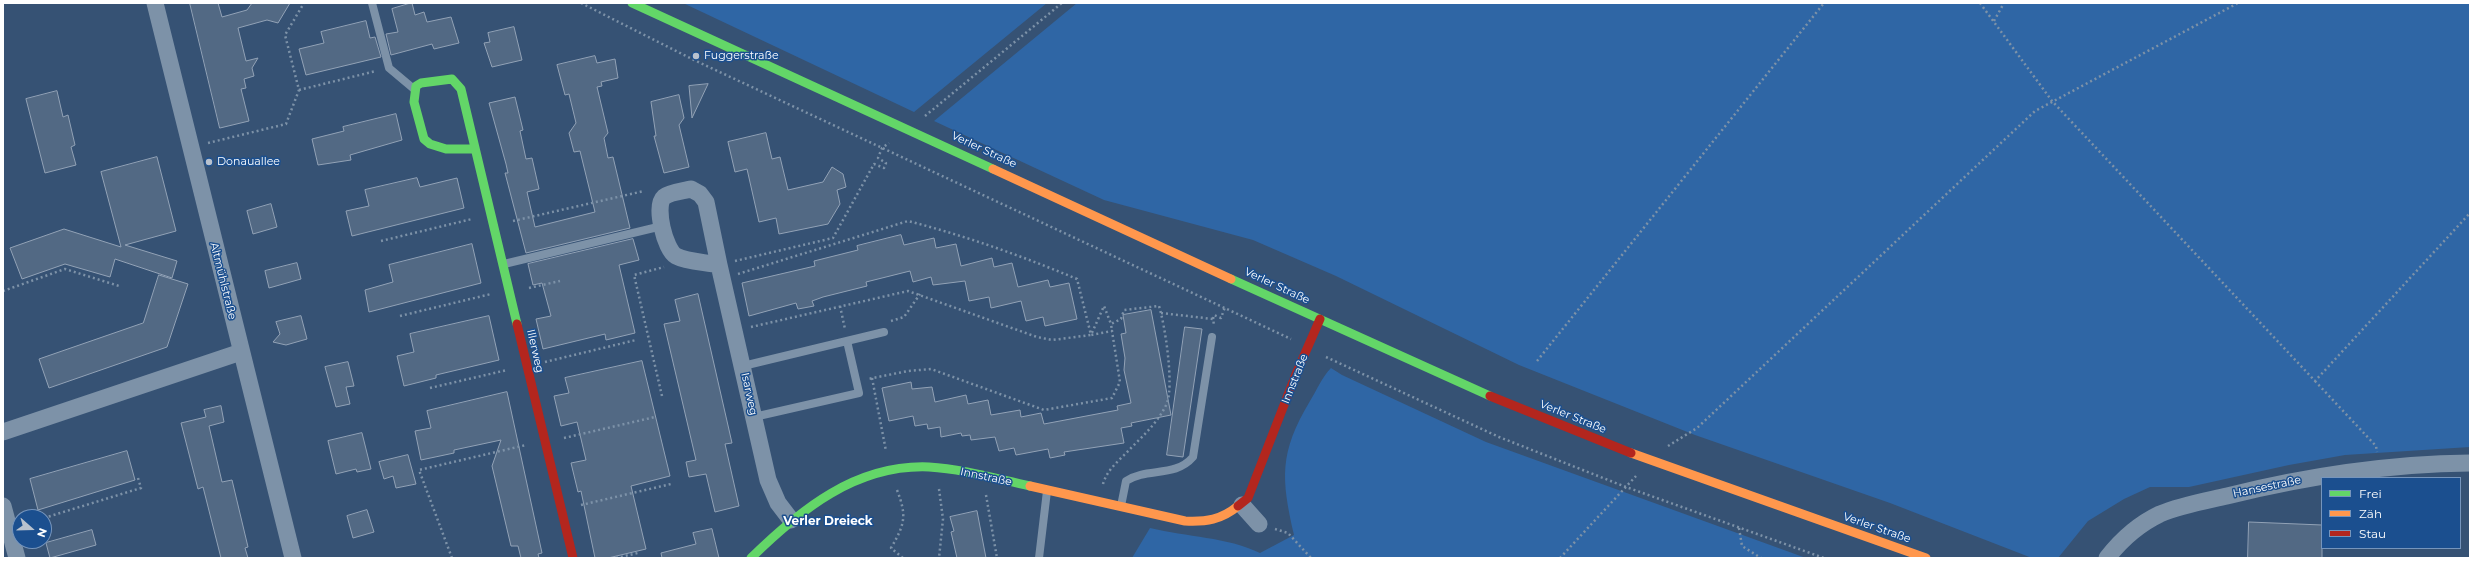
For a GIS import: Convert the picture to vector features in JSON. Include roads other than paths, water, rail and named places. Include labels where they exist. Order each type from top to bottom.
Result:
[{"type":"street","name":"Altmühlstraße","points":[[155,3],[293,558]]},
{"type":"street","name":"Verler Straße","points":[[632,3],[760,64],[909,128],[1461,384],[1649,460],[1926,558]]},
{"type":"street","name":"Illerweg","points":[[414,90],[421,83],[445,79],[452,79],[461,90],[573,558]]},
{"type":"street","points":[[414,90],[414,102],[424,139],[430,144],[446,149],[474,149]]},
{"type":"street","name":"Isarweg","points":[[719,265],[676,256],[669,249],[659,212],[660,202],[665,196],[691,189],[700,194],[706,202],[768,480],[778,503],[791,520]]},
{"type":"street","name":"Innstraße","points":[[751,558],[791,520],[818,499],[839,487],[889,470],[916,467],[936,468],[990,477],[1185,521],[1208,522],[1227,515],[1242,505],[1254,486],[1320,319]]},
{"type":"street","points":[[3,432],[241,352]]},
{"type":"street","name":"Hansestraße","points":[[2107,558],[2116,546],[2144,523],[2174,509],[2297,480],[2377,468],[2470,463]]},
{"type":"street","points":[[1242,505],[1259,524]]},
{"type":"street","points":[[3,506],[17,558]]},
{"type":"lane","points":[[372,3],[389,68],[414,90]]},
{"type":"lane","points":[[502,264],[662,226]]},
{"type":"lane","points":[[743,366],[884,332]]},
{"type":"lane","points":[[1120,507],[1126,481],[1135,475],[1170,471],[1187,464],[1193,457],[1212,337]]},
{"type":"lane","points":[[754,417],[859,393],[847,341]]},
{"type":"lane","points":[[1039,558],[1047,490]]},
{"type":"place","name":"Fuggerstraße","points":[[696,56]]},
{"type":"place","name":"Donauallee","points":[[209,162]]},
{"type":"district","name":"Verler Dreieck","points":[[828,521]]}]
